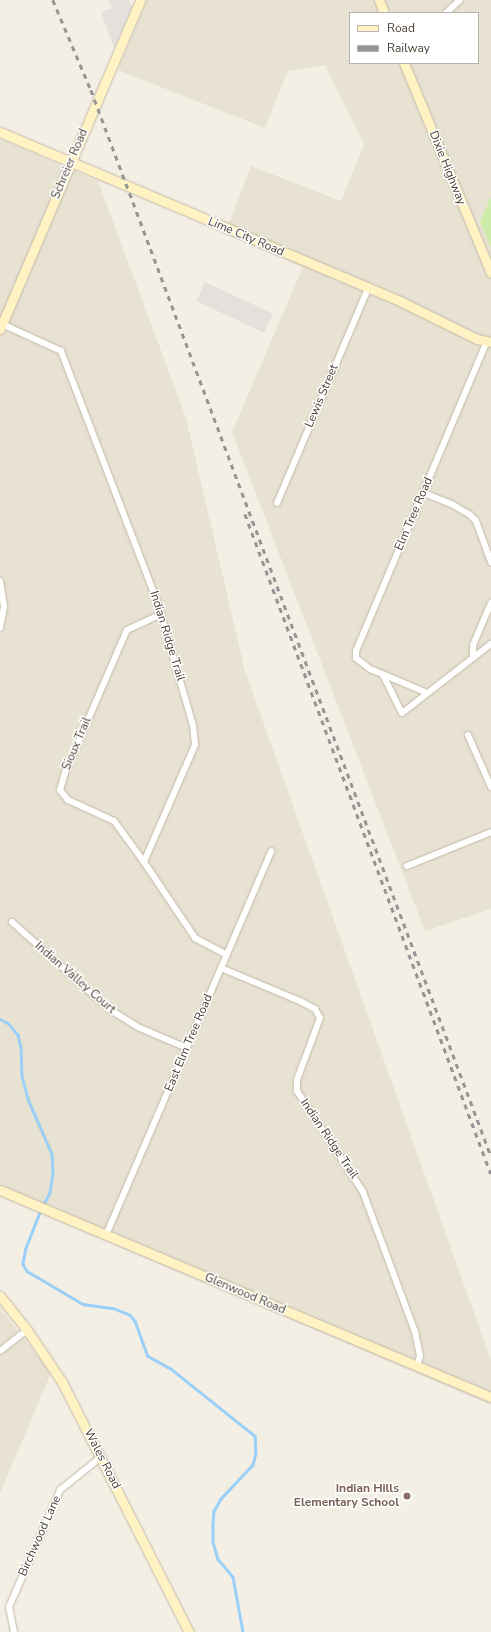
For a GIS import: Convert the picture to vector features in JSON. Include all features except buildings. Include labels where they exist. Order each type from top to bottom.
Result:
[{"type":"street","name":"Schreier Road","points":[[1,326],[140,0]]},
{"type":"street","points":[[379,0],[384,12]]},
{"type":"street","points":[[447,12],[460,0]]},
{"type":"street","name":"Dixie Highway","points":[[404,64],[491,273]]},
{"type":"street","name":"Lime City Road","points":[[0,132],[412,307],[477,339],[489,341]]},
{"type":"street","name":"Lewis Street","points":[[277,503],[368,289]]},
{"type":"street","name":"Indian Ridge Trail","points":[[1,326],[61,351],[162,614],[193,725],[195,746],[144,862]]},
{"type":"street","name":"Elm Tree Road","points":[[425,692],[383,675],[360,662],[356,658],[356,650],[489,341]]},
{"type":"street","points":[[424,493],[453,505],[470,515],[476,521],[491,562]]},
{"type":"street","points":[[0,581],[4,607],[0,628]]},
{"type":"street","points":[[473,657],[473,645],[491,603]]},
{"type":"street","name":"Sioux Trail","points":[[144,862],[114,820],[68,800],[60,790],[65,773],[127,630],[162,614]]},
{"type":"street","points":[[383,675],[402,713],[425,692],[491,644]]},
{"type":"street","points":[[468,735],[491,787]]},
{"type":"street","points":[[407,866],[491,832]]},
{"type":"street","name":"East Elm Tree Road","points":[[106,1235],[271,851]]},
{"type":"street","points":[[144,862],[195,938],[227,954]]},
{"type":"street","name":"Indian Valley Court","points":[[12,922],[109,1009],[140,1028],[187,1048]]},
{"type":"street","name":"Indian Ridge Trail","points":[[221,968],[300,1000],[315,1009],[320,1018],[297,1080],[297,1090],[363,1192],[415,1332],[420,1356],[417,1366]]},
{"type":"street","name":"Glenwood Road","points":[[0,1190],[491,1397]]},
{"type":"street","name":"Wales Road","points":[[0,1296],[27,1330],[62,1382],[189,1632]]},
{"type":"street","points":[[0,1351],[27,1330]]},
{"type":"street","name":"Birchwood Lane","points":[[14,1632],[9,1607],[60,1490],[71,1478],[101,1457]]},
{"type":"shaded area","points":[[109,0],[129,0],[132,8],[114,48],[101,12],[112,8]]},
{"type":"shaded area","points":[[147,0],[491,0],[491,197],[480,222],[491,248],[491,909],[425,931],[232,432],[303,267],[225,234],[251,166],[341,201],[364,144],[325,65],[288,71],[265,128],[118,70]]},
{"type":"shaded area","points":[[0,139],[98,181],[186,418],[245,671],[491,1360],[491,1405],[0,1196]]},
{"type":"shaded area","points":[[205,282],[273,314],[264,333],[196,301]]},
{"type":"shaded area","points":[[0,1308],[51,1373],[0,1493]]},
{"type":"green space","points":[[491,197],[491,248],[480,222]]},
{"type":"waterway","points":[[0,1019],[8,1023],[18,1035],[21,1047],[22,1076],[28,1099],[52,1154],[53,1173],[50,1193],[43,1206]]},
{"type":"waterway","points":[[41,1210],[26,1248],[23,1264],[27,1271],[83,1304],[113,1308],[130,1315],[135,1321],[148,1356],[170,1368],[255,1436],[256,1453],[253,1465],[221,1499],[214,1511],[213,1525],[213,1542],[218,1559],[233,1577],[243,1632]]},
{"type":"railway","points":[[53,0],[91,90],[491,1156]]},
{"type":"railway","points":[[245,514],[491,1174]]},
{"type":"place","name":"Indian Hills Elementary School","points":[[407,1496]]}]
